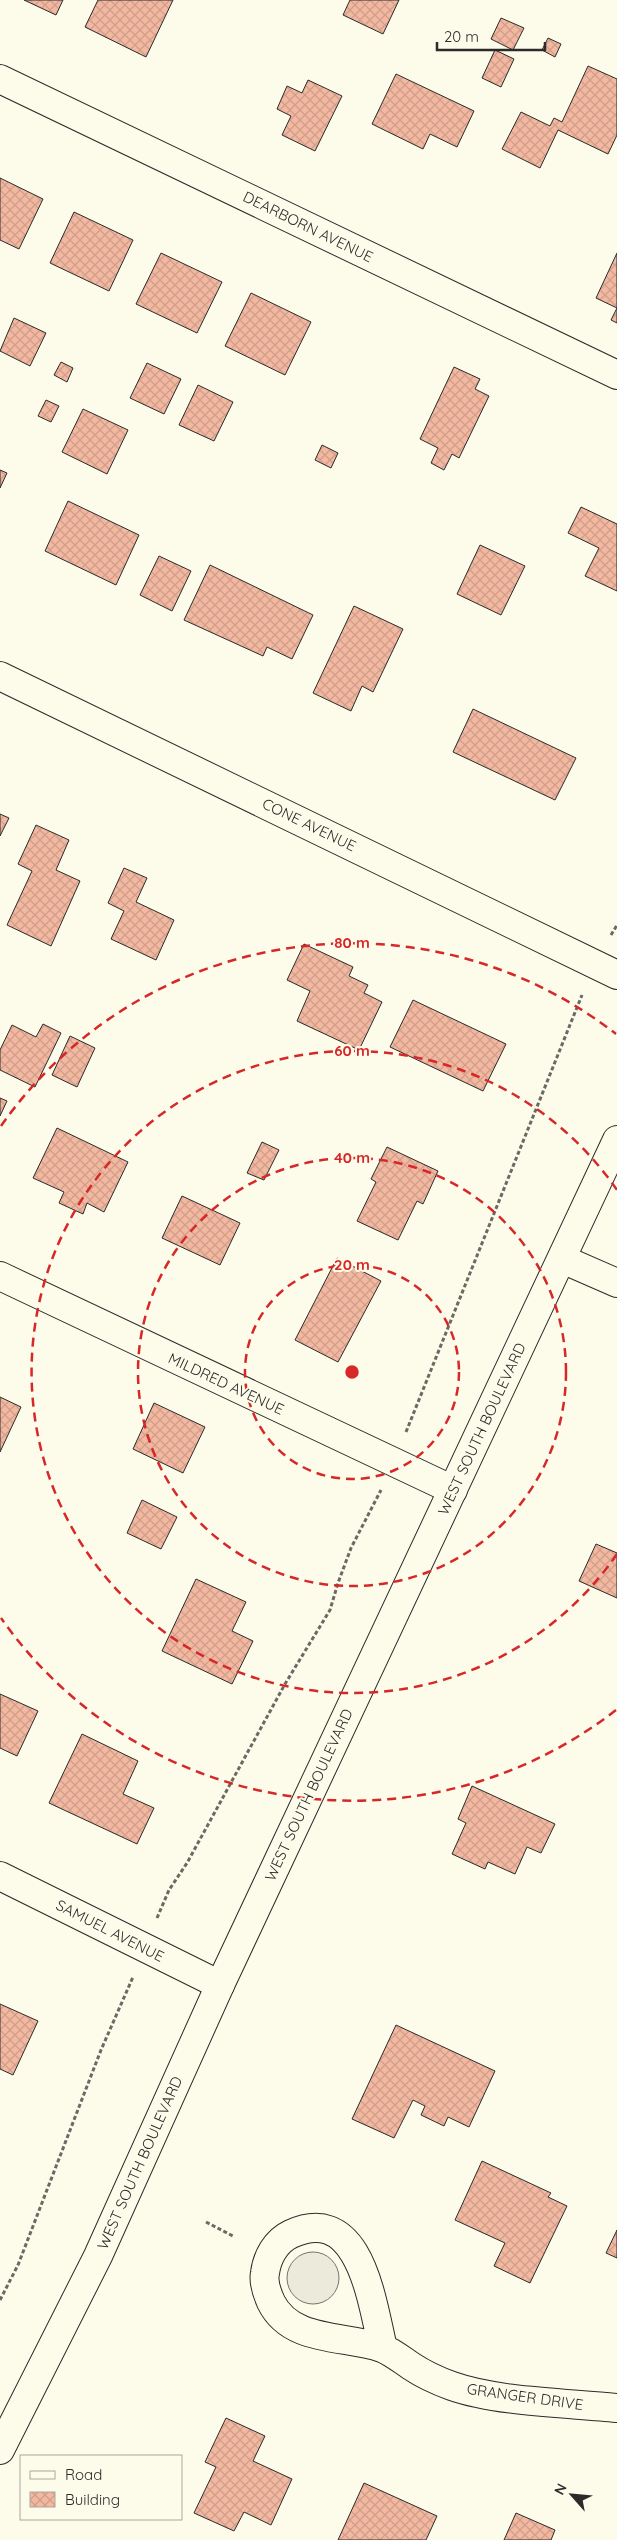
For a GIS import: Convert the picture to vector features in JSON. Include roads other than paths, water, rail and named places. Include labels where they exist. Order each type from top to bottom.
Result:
[{"type":"street","name":"DEARBORN AVENUE","points":[[0,79],[617,375]]},
{"type":"street","name":"CONE AVENUE","points":[[0,676],[617,975]]},
{"type":"street","name":"WEST SOUTH BOULEVARD","points":[[0,2450],[98,2256],[220,1985],[617,1140]]},
{"type":"street","points":[[562,1259],[617,1283]]},
{"type":"street","name":"MILDRED AVENUE","points":[[0,1276],[453,1490]]},
{"type":"street","name":"SAMUEL AVENUE","points":[[0,1876],[220,1985]]},
{"type":"street","name":"GRANGER DRIVE","points":[[383,2348],[366,2282],[356,2254],[343,2237],[328,2230],[317,2229],[302,2229],[286,2236],[273,2249],[266,2262],[264,2278],[274,2309],[300,2329],[383,2348],[416,2369],[453,2386],[490,2395],[617,2408]]}]
